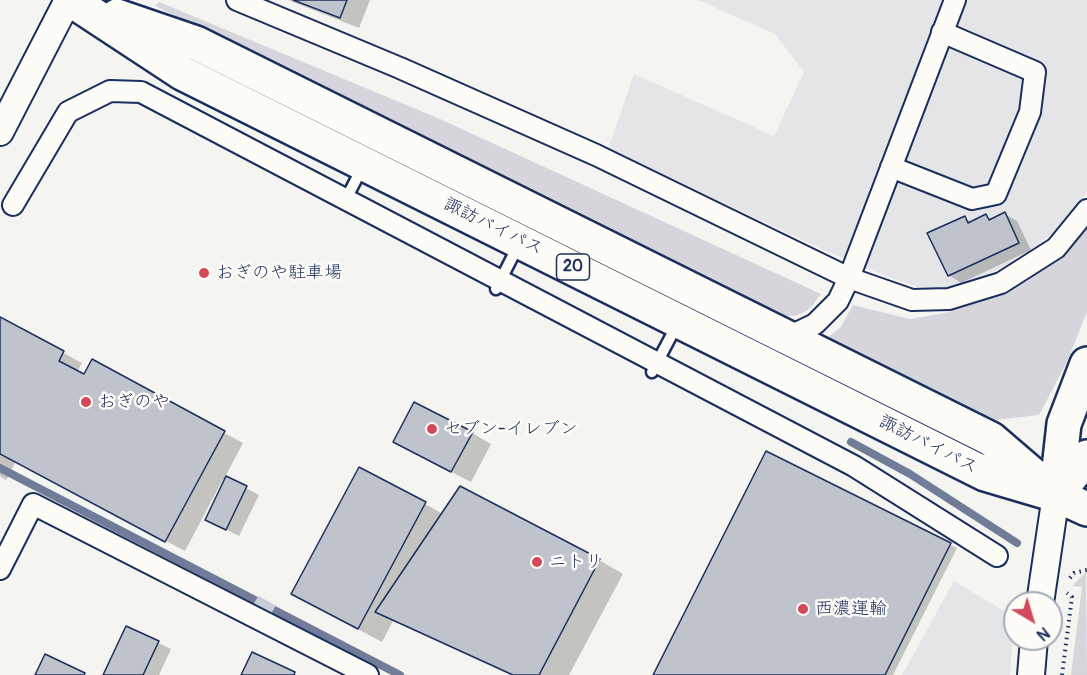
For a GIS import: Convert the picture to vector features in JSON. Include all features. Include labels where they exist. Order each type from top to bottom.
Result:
[{"type":"highway","name":"諏訪バイパス","points":[[71,0],[182,73],[986,474],[1056,495],[1087,509]]},
{"type":"highway","name":"諏訪バイパス","points":[[71,0],[195,43],[991,439],[1056,495]]},
{"type":"highway","points":[[1056,495],[1064,424],[1087,364]]},
{"type":"highway","points":[[1056,495],[1087,457]]},
{"type":"street","points":[[0,132],[71,0]]},
{"type":"street","points":[[237,0],[400,68],[596,155],[849,278],[912,300],[949,299],[1001,283],[1056,248],[1087,210]]},
{"type":"street","points":[[786,338],[815,324],[838,301],[849,278],[955,0]]},
{"type":"street","points":[[891,167],[972,200],[996,194],[1030,112],[1035,72],[942,32]]},
{"type":"street","points":[[13,205],[68,112],[110,91],[141,92],[343,203],[654,368],[854,466],[997,556]]},
{"type":"street","points":[[1043,591],[1056,495]]},
{"type":"street","points":[[0,569],[33,504],[368,675]]},
{"type":"street","points":[[1031,675],[1033,651]]},
{"type":"lane","points":[[343,203],[365,163]]},
{"type":"lane","points":[[498,285],[520,241]]},
{"type":"lane","points":[[654,368],[679,320]]},
{"type":"path","points":[[1068,581],[1074,573],[1087,570]]},
{"type":"path","points":[[1062,589],[1072,597],[1062,675]]},
{"type":"shaded area","points":[[698,0],[1087,0],[1087,191],[1066,221],[1030,252],[1003,268],[957,286],[929,291],[824,250],[608,149],[634,74],[774,136],[804,72],[775,34]]},
{"type":"shaded area","points":[[159,2],[440,119],[821,294],[805,312],[795,316],[786,316],[155,6]]},
{"type":"shaded area","points":[[1087,229],[1087,312],[1066,364],[1039,415],[996,420],[824,340],[840,328],[853,305],[910,319],[945,313],[984,300],[1028,280],[1047,267]]},
{"type":"shaded area","points":[[1086,572],[1087,675],[1071,675],[1082,587],[1072,586]]},
{"type":"shaded area","points":[[954,581],[1003,610],[1003,651],[1012,651],[1010,675],[902,675]]},
{"type":"building","points":[[293,0],[347,0],[340,18]]},
{"type":"building","points":[[1005,212],[1019,243],[948,276],[927,233],[965,216],[968,223],[986,214],[989,220]]},
{"type":"building","name":"おぎのや","points":[[0,317],[64,351],[59,361],[84,374],[92,359],[225,431],[165,542],[0,454]]},
{"type":"building","points":[[414,402],[473,432],[451,472],[393,442]]},
{"type":"building","name":"西濃運輸","points":[[766,451],[951,543],[885,675],[653,675]]},
{"type":"building","points":[[359,467],[426,502],[358,629],[291,594]]},
{"type":"building","points":[[226,476],[247,486],[226,530],[205,520]]},
{"type":"building","points":[[460,486],[600,559],[539,675],[513,675],[375,612]]},
{"type":"building","points":[[126,626],[159,641],[143,675],[103,675]]},
{"type":"building","points":[[252,652],[295,672],[294,675],[241,675]]},
{"type":"building","points":[[45,654],[85,673],[84,675],[35,675]]},
{"type":"waterway","points":[[851,442],[910,474],[1017,543]]},
{"type":"waterway","points":[[0,468],[400,675]]},
{"type":"tunnel","points":[[257,618],[271,594]]},
{"type":"place","name":"おぎのや駐車場","points":[[204,273]]},
{"type":"place","name":"おぎのや","points":[[86,402]]},
{"type":"place","name":"セブン-イレブン","points":[[432,429]]},
{"type":"place","name":"ニトリ","points":[[537,562]]},
{"type":"place","name":"西濃運輸","points":[[803,609]]}]
